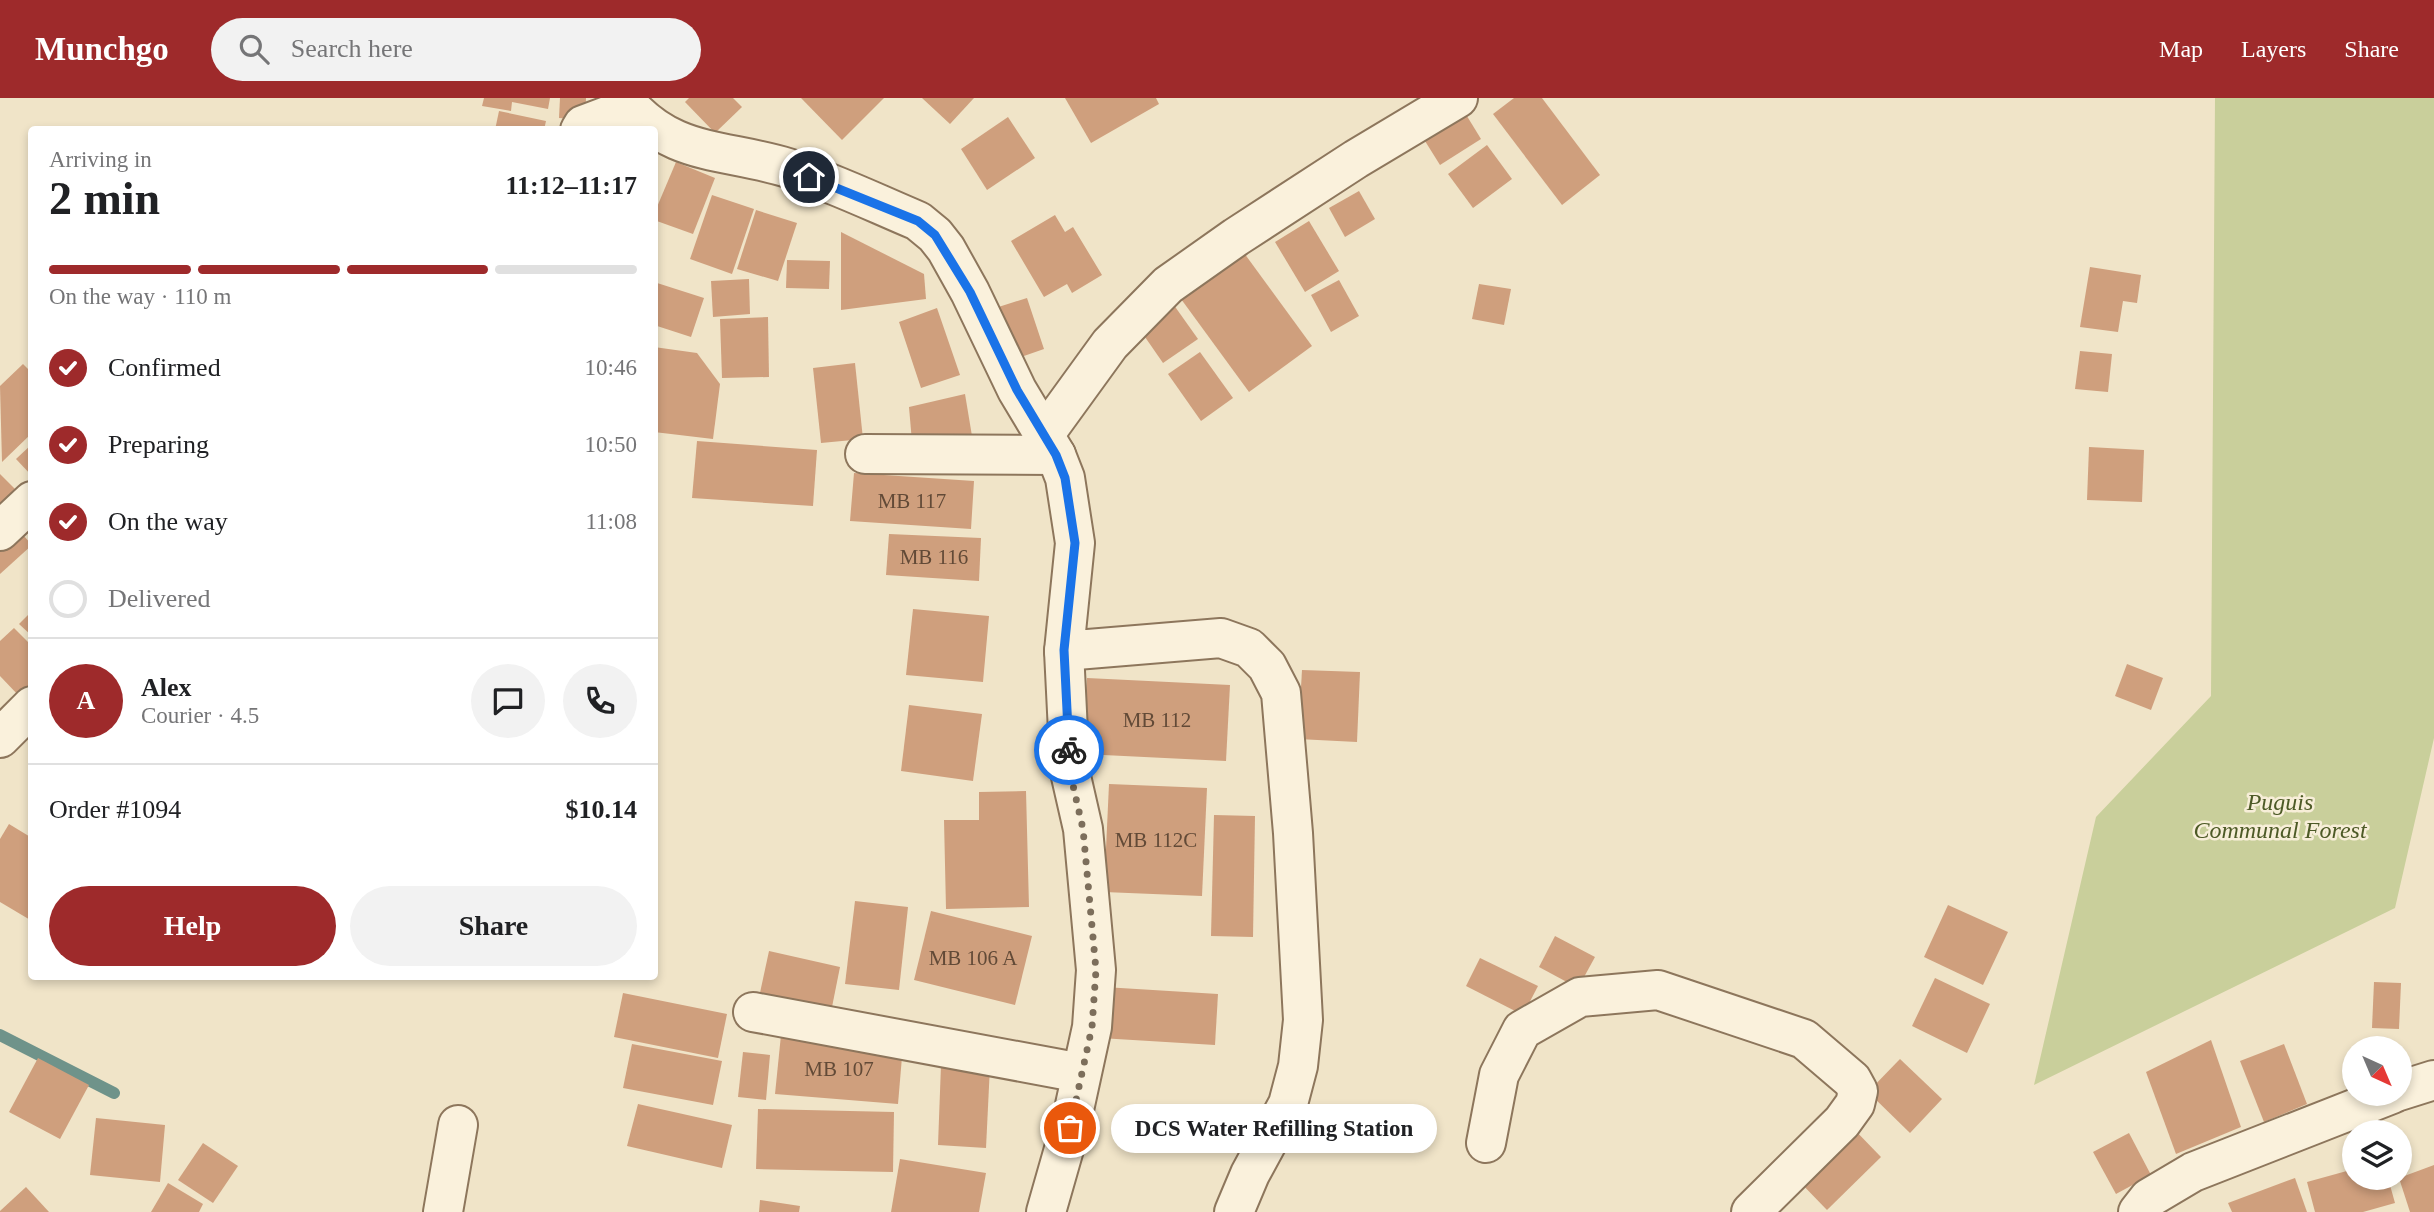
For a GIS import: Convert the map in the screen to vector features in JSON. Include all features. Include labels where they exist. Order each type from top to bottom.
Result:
[{"type":"street","points":[[1050,445],[1110,344],[1168,285],[1356,159],[1458,98]]},
{"type":"street","points":[[582,126],[627,103],[651,126]]},
{"type":"street","points":[[658,132],[689,145],[788,168],[918,221],[935,235],[970,292],[1017,390],[1050,445],[1065,478],[1075,543],[1064,650],[1070,772],[1083,829],[1096,970],[1092,1027],[1070,1128],[1046,1212]]},
{"type":"street","points":[[865,454],[1050,445]]},
{"type":"street","points":[[0,531],[28,506]]},
{"type":"street","points":[[1064,650],[1221,638],[1249,648],[1267,666],[1281,693],[1293,833],[1303,1020],[1298,1066],[1288,1104],[1250,1174],[1234,1212]]},
{"type":"street","points":[[0,738],[28,710]]},
{"type":"street","points":[[1486,1143],[1499,1075],[1522,1030],[1580,998],[1658,990],[1804,1039],[1852,1080],[1858,1091],[1856,1104],[1842,1122],[1751,1212]]},
{"type":"street","points":[[753,1012],[1082,1073]]},
{"type":"street","points":[[2412,1087],[2434,1080]]},
{"type":"street","points":[[2138,1212],[2149,1198],[2193,1172],[2361,1106]]},
{"type":"street","points":[[443,1212],[458,1125]]},
{"type":"green space","name":"Puguis Communal Forest","points":[[2215,98],[2434,98],[2434,738],[2395,908],[2034,1085],[2096,817],[2211,696]]},
{"type":"building","points":[[484,98],[550,98],[548,109],[512,102],[511,111],[482,106]]},
{"type":"building","points":[[560,98],[586,98],[585,120],[559,118]]},
{"type":"building","points":[[689,98],[733,98],[742,107],[715,133],[685,102]]},
{"type":"building","points":[[801,98],[884,98],[842,140]]},
{"type":"building","points":[[922,98],[974,98],[950,124]]},
{"type":"building","points":[[1065,98],[1156,98],[1159,104],[1091,143]]},
{"type":"building","points":[[1514,98],[1542,98],[1600,175],[1562,205],[1493,114]]},
{"type":"building","points":[[1462,108],[1481,139],[1440,165],[1420,133]]},
{"type":"building","points":[[499,111],[546,121],[545,126],[496,126]]},
{"type":"building","points":[[1008,117],[1035,158],[987,190],[961,149]]},
{"type":"building","points":[[1487,145],[1512,179],[1473,208],[1448,174]]},
{"type":"building","points":[[676,162],[715,178],[693,234],[658,221],[658,205]]},
{"type":"building","points":[[1359,191],[1375,219],[1345,237],[1329,208]]},
{"type":"building","points":[[712,195],[754,209],[732,274],[690,259]]},
{"type":"building","points":[[756,210],[797,223],[778,281],[737,269]]},
{"type":"building","points":[[1055,215],[1065,232],[1073,227],[1102,275],[1072,293],[1067,284],[1044,297],[1011,241]]},
{"type":"building","points":[[1309,221],[1339,271],[1305,292],[1275,242]]},
{"type":"building","points":[[841,232],[924,274],[926,299],[841,310]]},
{"type":"building","points":[[1236,242],[1312,346],[1249,392],[1173,288]]},
{"type":"building","points":[[787,260],[830,261],[829,289],[786,288]]},
{"type":"building","points":[[2090,267],[2141,275],[2137,303],[2123,301],[2118,332],[2080,327]]},
{"type":"building","points":[[749,279],[750,314],[713,317],[711,281]]},
{"type":"building","points":[[1339,280],[1359,316],[1331,332],[1311,295]]},
{"type":"building","points":[[658,283],[704,298],[691,337],[658,326]]},
{"type":"building","points":[[1479,284],[1511,289],[1504,325],[1472,319]]},
{"type":"building","points":[[1027,298],[1044,349],[1007,362],[989,310]]},
{"type":"building","points":[[1171,301],[1198,339],[1163,363],[1136,324]]},
{"type":"building","points":[[937,308],[960,375],[921,388],[899,322]]},
{"type":"building","points":[[768,317],[769,377],[722,378],[720,319]]},
{"type":"building","points":[[658,348],[697,353],[720,384],[713,439],[658,432]]},
{"type":"building","points":[[2080,351],[2112,354],[2108,392],[2075,389]]},
{"type":"building","points":[[1200,352],[1233,398],[1201,421],[1168,374]]},
{"type":"building","points":[[855,363],[863,439],[821,443],[813,368]]},
{"type":"building","points":[[23,364],[28,369],[28,437],[2,462],[0,386]]},
{"type":"building","points":[[965,394],[973,442],[912,442],[909,407]]},
{"type":"building","points":[[697,441],[817,450],[813,506],[692,498]]},
{"type":"building","points":[[2089,447],[2144,450],[2142,502],[2087,500]]},
{"type":"building","points":[[28,448],[28,472],[16,459]]},
{"type":"building","points":[[854,473],[974,481],[971,529],[850,521]]},
{"type":"building","points":[[0,474],[26,500],[0,525]]},
{"type":"building","points":[[15,526],[28,541],[28,549],[0,574],[0,540]]},
{"type":"building","points":[[889,534],[981,538],[979,581],[886,575]]},
{"type":"building","points":[[913,609],[989,616],[983,682],[906,675]]},
{"type":"building","points":[[28,615],[28,632],[19,624]]},
{"type":"building","points":[[14,628],[28,642],[28,690],[20,697],[0,676],[0,641]]},
{"type":"building","points":[[2127,664],[2163,678],[2151,710],[2115,696]]},
{"type":"building","points":[[1302,670],[1360,672],[1357,742],[1298,739]]},
{"type":"building","points":[[1087,678],[1230,685],[1226,761],[1083,754]]},
{"type":"building","points":[[909,705],[982,714],[973,781],[901,771]]},
{"type":"building","points":[[1109,784],[1207,788],[1202,896],[1104,892]]},
{"type":"building","points":[[1026,791],[1029,907],[946,909],[944,820],[979,820],[979,792]]},
{"type":"building","points":[[1214,815],[1255,816],[1253,937],[1211,936]]},
{"type":"building","points":[[9,824],[28,836],[28,919],[0,902],[0,839]]},
{"type":"building","points":[[855,901],[908,907],[899,990],[845,984]]},
{"type":"building","points":[[1948,905],[2008,932],[1983,985],[1924,957]]},
{"type":"building","points":[[931,911],[1032,936],[1015,1005],[914,980]]},
{"type":"building","points":[[1555,936],[1595,957],[1578,988],[1539,967]]},
{"type":"building","points":[[769,951],[840,967],[830,1017],[758,1002]]},
{"type":"building","points":[[1480,958],[1538,986],[1523,1015],[1466,986]]},
{"type":"building","points":[[1935,978],[1990,1004],[1967,1053],[1912,1026]]},
{"type":"building","points":[[2374,982],[2401,983],[2399,1029],[2372,1028]]},
{"type":"building","points":[[1104,987],[1218,994],[1215,1045],[1100,1038]]},
{"type":"building","points":[[623,993],[727,1014],[718,1058],[614,1037]]},
{"type":"building","points":[[781,1035],[903,1045],[898,1104],[775,1094]]},
{"type":"building","points":[[2211,1040],[2241,1127],[2176,1154],[2146,1072]]},
{"type":"building","points":[[632,1044],[722,1061],[713,1105],[623,1088]]},
{"type":"building","points":[[2284,1044],[2307,1104],[2264,1122],[2240,1061]]},
{"type":"building","points":[[743,1052],[770,1055],[766,1100],[738,1097]]},
{"type":"building","points":[[38,1058],[89,1085],[60,1139],[9,1112]]},
{"type":"building","points":[[1900,1059],[1942,1099],[1910,1133],[1868,1092]]},
{"type":"building","points":[[941,1065],[990,1066],[986,1148],[938,1145]]},
{"type":"building","points":[[638,1104],[732,1125],[722,1168],[627,1146]]},
{"type":"building","points":[[758,1109],[894,1112],[893,1172],[756,1169]]},
{"type":"building","points":[[96,1118],[165,1125],[160,1182],[90,1175]]},
{"type":"building","points":[[1849,1124],[1881,1157],[1827,1210],[1795,1177]]},
{"type":"building","points":[[2129,1133],[2151,1175],[2116,1194],[2093,1152]]},
{"type":"building","points":[[203,1143],[238,1166],[213,1203],[178,1180]]},
{"type":"building","points":[[900,1159],[986,1173],[979,1212],[891,1212]]},
{"type":"building","points":[[2434,1165],[2434,1212],[2410,1212],[2403,1190],[2412,1190],[2412,1173]]},
{"type":"building","points":[[2342,1172],[2342,1190],[2391,1190],[2395,1203],[2363,1212],[2315,1212],[2307,1182]]},
{"type":"building","points":[[2295,1178],[2307,1212],[2232,1212],[2228,1203]]},
{"type":"building","points":[[168,1183],[203,1204],[199,1212],[151,1212]]},
{"type":"building","points":[[26,1187],[49,1212],[0,1212],[0,1211]]},
{"type":"building","points":[[760,1200],[800,1206],[799,1212],[759,1212]]},
{"type":"waterway","points":[[0,1035],[114,1093]]},
{"type":"way so far","points":[[1069,750],[1070,772],[1083,829],[1096,970],[1092,1027],[1070,1128]]},
{"type":"place","name":"DCS Water Refilling Station","points":[[1070,1128]]},
{"type":"route","points":[[809,177],[918,221],[935,235],[970,292],[1017,390],[1056,455],[1065,478],[1075,543],[1064,650],[1069,750]]}]
